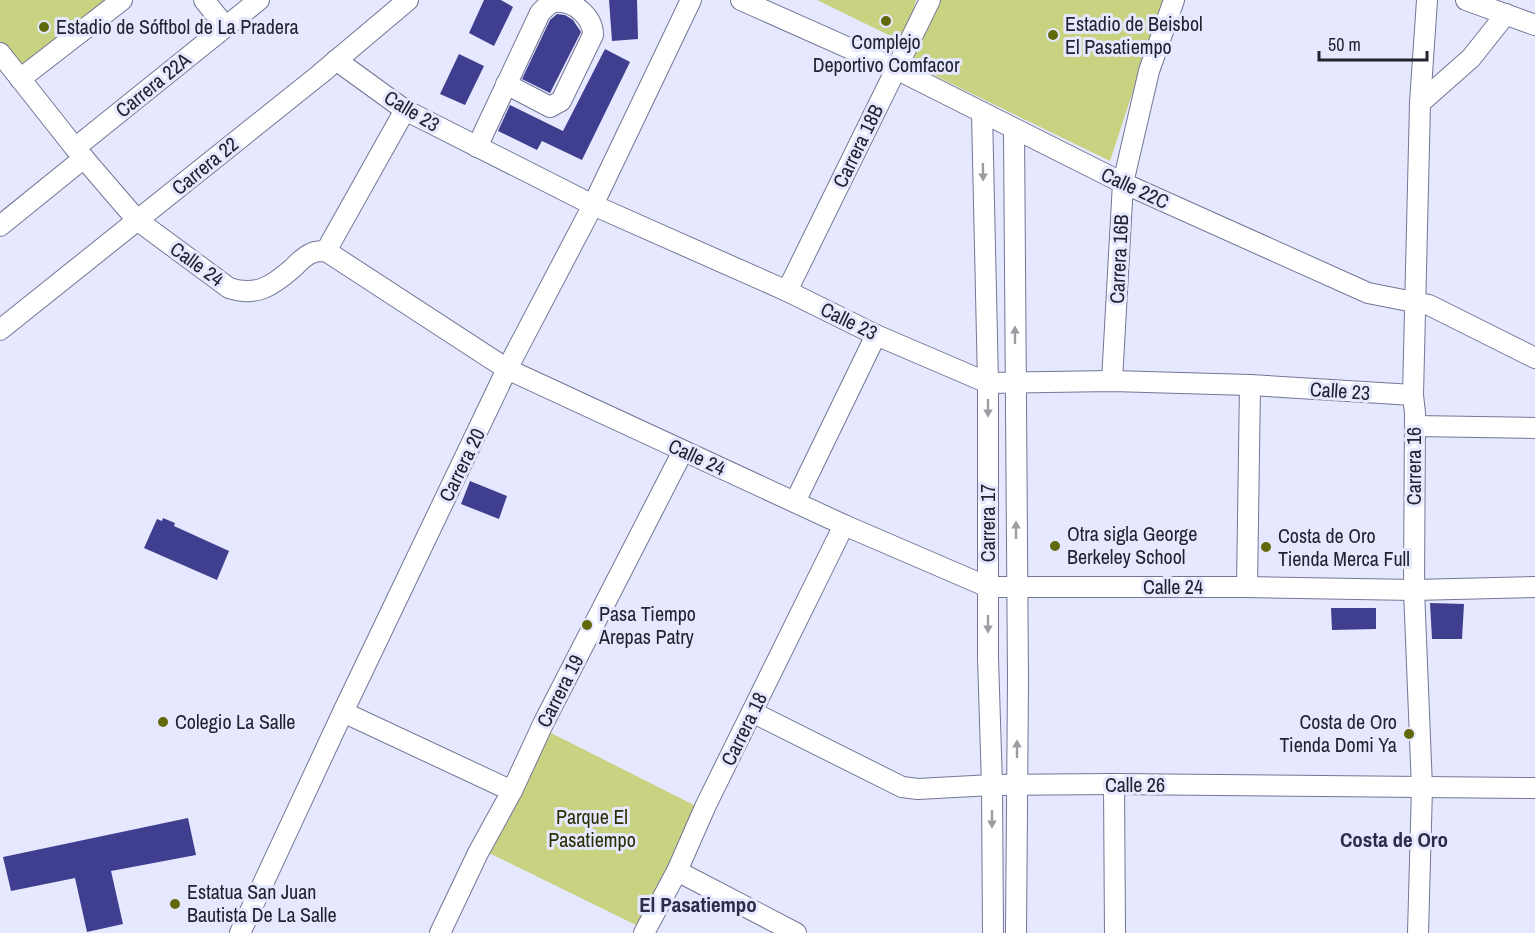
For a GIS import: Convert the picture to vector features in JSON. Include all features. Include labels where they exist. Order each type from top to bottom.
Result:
[{"type":"street","points":[[20,79],[122,0]]},
{"type":"street","points":[[204,0],[225,26]]},
{"type":"street","name":"Carrera 22A","points":[[0,226],[225,26],[259,0]]},
{"type":"street","name":"Carrera 22","points":[[0,330],[408,0]]},
{"type":"street","name":"Carrera 20","points":[[240,933],[507,369],[593,205],[692,0]]},
{"type":"street","name":"Calle 22C","points":[[741,0],[896,69],[1123,183],[1368,293],[1429,305],[1535,358]]},
{"type":"street","name":"Carrera 18B","points":[[787,291],[930,0]]},
{"type":"street","name":"Carrera 16B","points":[[1112,381],[1123,183],[1149,71],[1174,0]]},
{"type":"street","name":"Carrera 16","points":[[1418,933],[1422,788],[1414,590],[1415,426],[1413,395],[1420,103],[1427,0]]},
{"type":"street","points":[[1466,0],[1535,25]]},
{"type":"street","points":[[477,147],[540,13],[548,4],[558,1],[575,5],[588,16],[593,25],[594,35],[561,101],[550,107],[507,84]]},
{"type":"street","points":[[1420,103],[1471,58],[1506,14]]},
{"type":"street","name":"Calle 24","points":[[0,53],[137,220],[229,288],[241,292],[252,292],[269,287],[305,256],[326,251],[507,369],[844,525],[988,587],[1247,587],[1414,590],[1535,587]]},
{"type":"street","name":"Calle 23","points":[[336,60],[405,110],[593,205],[787,291],[876,335],[988,383],[1112,381],[1250,385],[1413,395]]},
{"type":"street","points":[[326,251],[405,110]]},
{"type":"street","name":"Carrera 17","points":[[982,113],[988,383],[988,658],[993,933]]},
{"type":"street","name":"Carrera 17","points":[[1014,129],[1016,933]]},
{"type":"street","points":[[795,502],[876,335]]},
{"type":"street","points":[[1247,587],[1250,385]]},
{"type":"street","points":[[1415,426],[1535,428]]},
{"type":"street","name":"Carrera 19","points":[[440,933],[478,853],[512,791],[543,724],[683,451]]},
{"type":"street","name":"Carrera 18","points":[[644,933],[677,871],[706,805],[844,525]]},
{"type":"street","points":[[343,712],[512,791]]},
{"type":"street","name":"Calle 26","points":[[752,712],[902,787],[918,789],[992,785],[1114,784],[1535,788]]},
{"type":"street","points":[[1114,784],[1115,933]]},
{"type":"street","points":[[677,871],[796,933]]},
{"type":"green space","name":"Estadio de Sóftbol de La Pradera","points":[[0,0],[122,0],[20,79],[0,53]]},
{"type":"green space","name":"Complejo Deportivo Comfacor","points":[[817,0],[916,0],[905,43]]},
{"type":"green space","points":[[940,0],[1163,0],[1110,161],[911,64]]},
{"type":"green space","name":"Parque El Pasatiempo","points":[[547,731],[698,807],[640,927],[487,852]]},
{"type":"building","points":[[484,0],[501,0],[513,7],[494,46],[469,33]]},
{"type":"building","points":[[609,0],[637,0],[638,39],[612,41]]},
{"type":"building","points":[[557,14],[565,15],[573,20],[581,32],[550,93],[522,79],[550,20]]},
{"type":"building","points":[[605,49],[630,62],[582,160],[542,141],[537,150],[498,131],[510,105],[563,131]]},
{"type":"building","points":[[459,54],[484,66],[465,105],[440,94]]},
{"type":"building","points":[[470,481],[507,496],[499,519],[461,504]]},
{"type":"building","points":[[163,518],[175,523],[174,526],[229,551],[217,580],[144,548],[157,519],[162,521]]},
{"type":"building","points":[[1430,603],[1464,604],[1462,639],[1432,639]]},
{"type":"building","points":[[1331,608],[1376,608],[1376,629],[1332,630]]},
{"type":"building","points":[[188,818],[196,855],[111,871],[123,924],[87,932],[75,878],[11,891],[3,857]]},
{"type":"place","name":"Complejo Deportivo Comfacor","points":[[886,21]]},
{"type":"place","name":"Estadio de Sóftbol de La Pradera","points":[[44,27]]},
{"type":"place","name":"Estadio de Beisbol El Pasatiempo","points":[[1053,35]]},
{"type":"place","name":"Otra sigla George Berkeley School","points":[[1055,546]]},
{"type":"place","name":"Costa de Oro Tienda Merca Full","points":[[1266,547]]},
{"type":"place","name":"Pasa Tiempo Arepas Patry","points":[[587,625]]},
{"type":"place","name":"Colegio La Salle","points":[[163,722]]},
{"type":"place","name":"Costa de Oro Tienda Domi Ya","points":[[1409,734]]},
{"type":"place","name":"Estatua San Juan Bautista De La Salle","points":[[175,904]]},
{"type":"district","name":"Costa de Oro","points":[[1394,840]]},
{"type":"district","name":"El Pasatiempo","points":[[698,905]]}]
